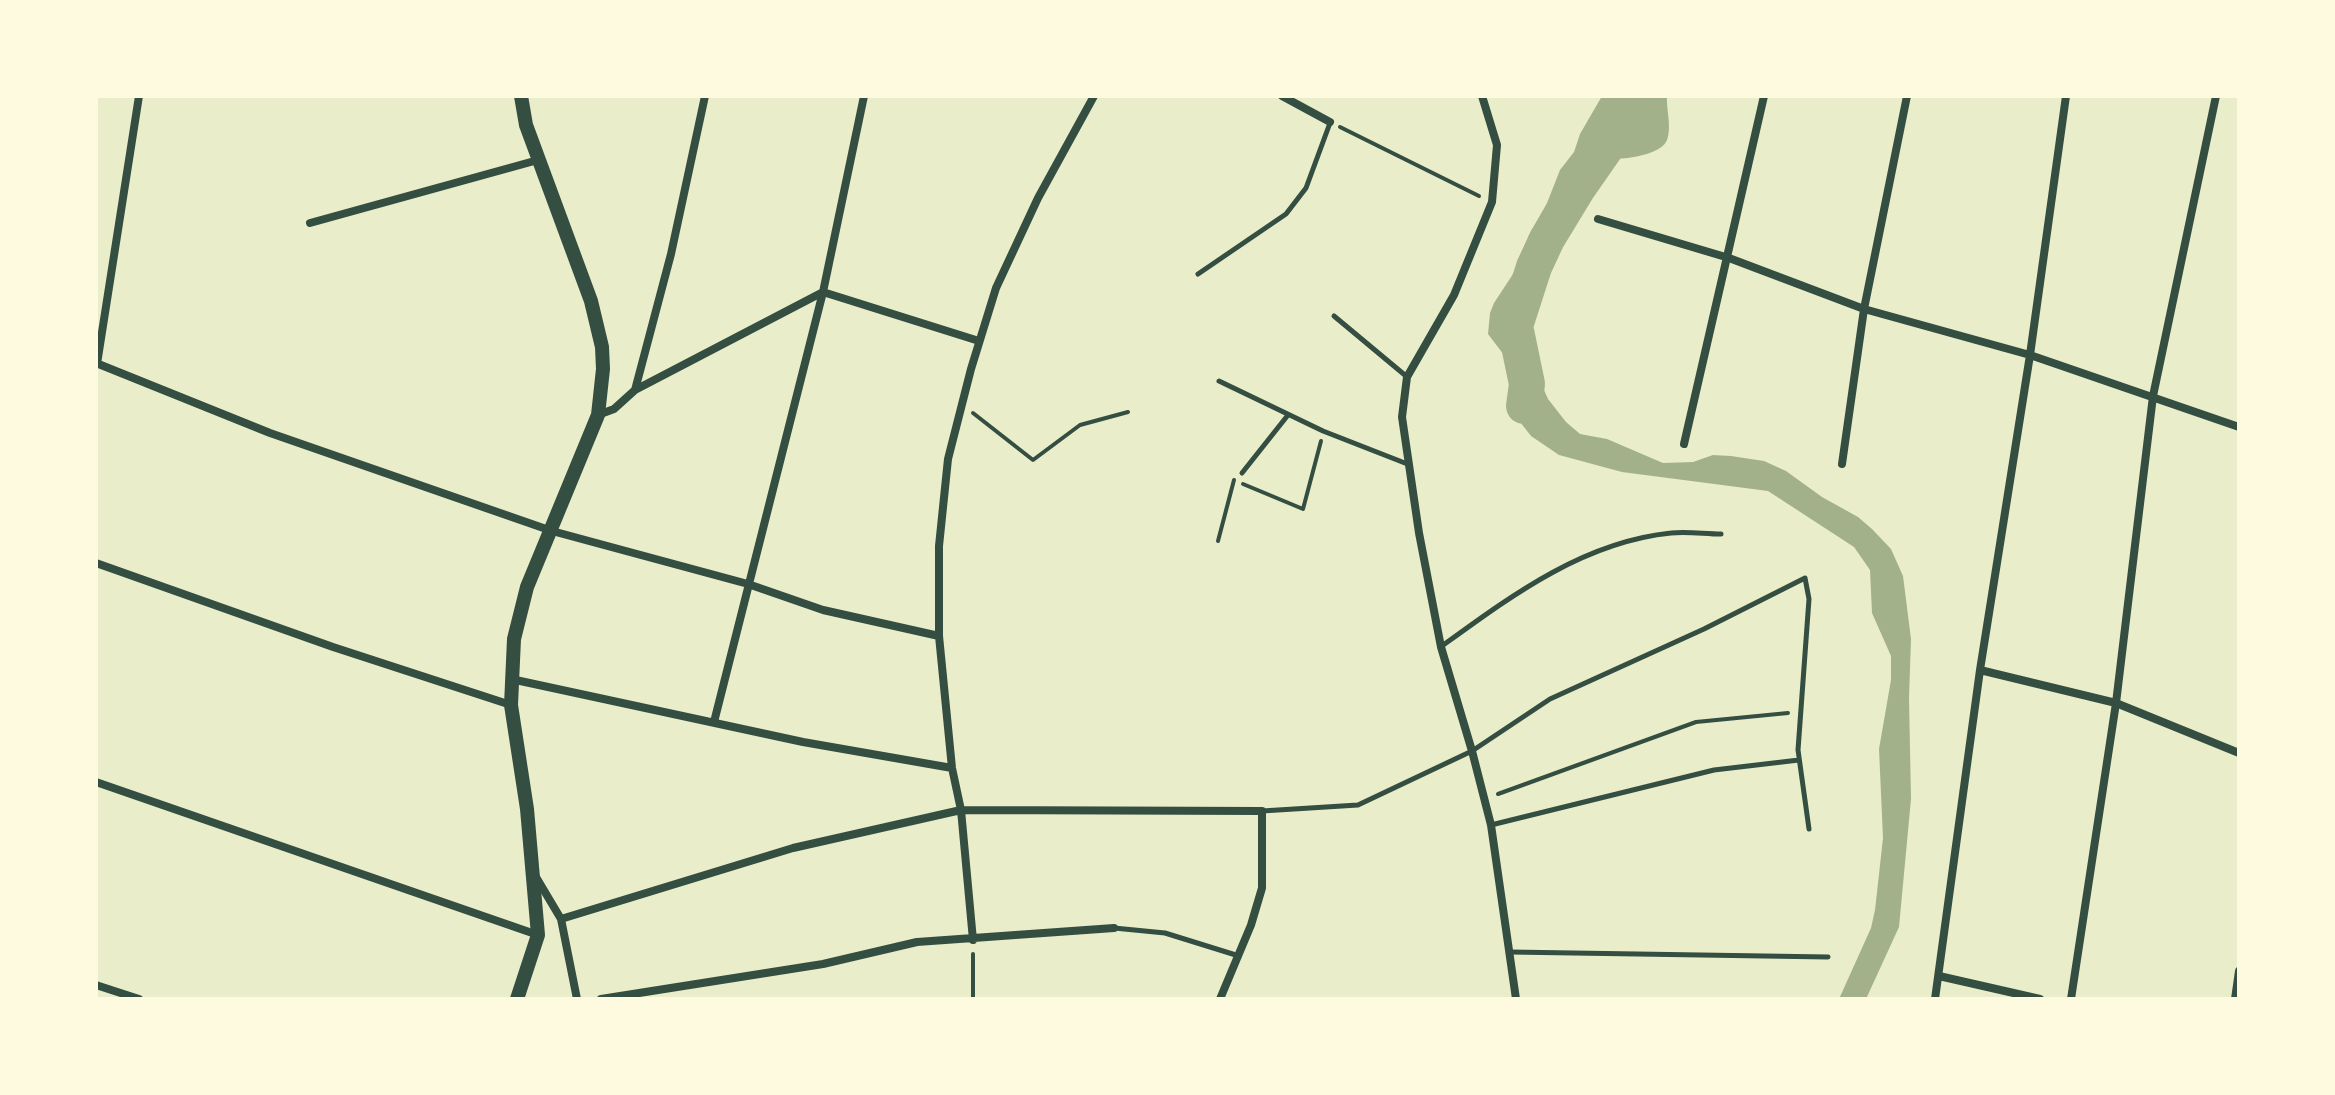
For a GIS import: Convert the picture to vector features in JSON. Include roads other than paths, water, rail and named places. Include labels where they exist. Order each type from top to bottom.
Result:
[{"type":"street","points":[[139,96],[97,364],[270,433],[552,531],[748,584],[823,610],[939,636]]},
{"type":"street","points":[[517,999],[538,935],[527,809],[511,705],[514,639],[527,587],[598,415],[602,393],[602,347],[591,301],[526,125],[521,96]]},
{"type":"street","points":[[635,390],[671,254],[705,96]]},
{"type":"street","points":[[714,722],[823,292],[864,96]]},
{"type":"street","points":[[973,940],[961,810],[952,768],[939,636],[941,515],[948,459],[996,288],[1038,198],[1094,96]]},
{"type":"street","points":[[1282,96],[1330,122]]},
{"type":"street","points":[[1482,96],[1497,145],[1492,202],[1454,295],[1407,377],[1402,417],[1419,533],[1441,647],[1491,825],[1516,999]]},
{"type":"street","points":[[1684,444],[1764,96]]},
{"type":"street","points":[[1842,464],[1864,309],[1907,96]]},
{"type":"street","points":[[1935,999],[1980,670],[2030,355],[2066,96]]},
{"type":"street","points":[[2071,999],[2116,703],[2153,396],[2216,96]]},
{"type":"street","points":[[310,223],[538,160]]},
{"type":"street","points":[[1598,219],[1729,258],[1864,309],[2030,355],[2239,427]]},
{"type":"street","points":[[598,415],[614,409],[635,390],[823,292],[979,341]]},
{"type":"street","points":[[96,563],[333,647],[511,705]]},
{"type":"street","points":[[1980,670],[2116,703],[2239,753]]},
{"type":"street","points":[[511,679],[803,742],[952,768]]},
{"type":"street","points":[[96,782],[538,935]]},
{"type":"street","points":[[561,919],[793,848],[961,810],[1262,811],[1262,888],[1239,956],[1220,999]]},
{"type":"street","points":[[530,869],[561,919],[577,999]]},
{"type":"street","points":[[601,999],[823,964],[917,942],[1114,928]]},
{"type":"street","points":[[2235,999],[2239,971]]},
{"type":"street","points":[[1939,976],[2040,999]]},
{"type":"street","points":[[96,985],[139,999]]},
{"type":"lane","points":[[1198,274],[1286,214],[1306,188],[1330,122]]},
{"type":"lane","points":[[1334,316],[1407,377]]},
{"type":"lane","points":[[1219,381],[1323,431],[1411,466]]},
{"type":"lane","points":[[1242,473],[1288,415]]},
{"type":"lane","points":[[1441,647],[1561,566],[1619,544],[1673,532],[1721,534]]},
{"type":"lane","points":[[1262,811],[1358,805],[1472,751],[1550,699],[1704,629],[1805,578],[1809,599],[1798,750],[1809,829]]},
{"type":"lane","points":[[1491,825],[1714,770],[1799,760]]},
{"type":"lane","points":[[1114,928],[1165,933],[1239,956]]},
{"type":"lane","points":[[1509,952],[1828,957]]},
{"type":"waterway","points":[[1524,406],[1527,384],[1515,326],[1534,267],[1578,188],[1642,96]]}]
